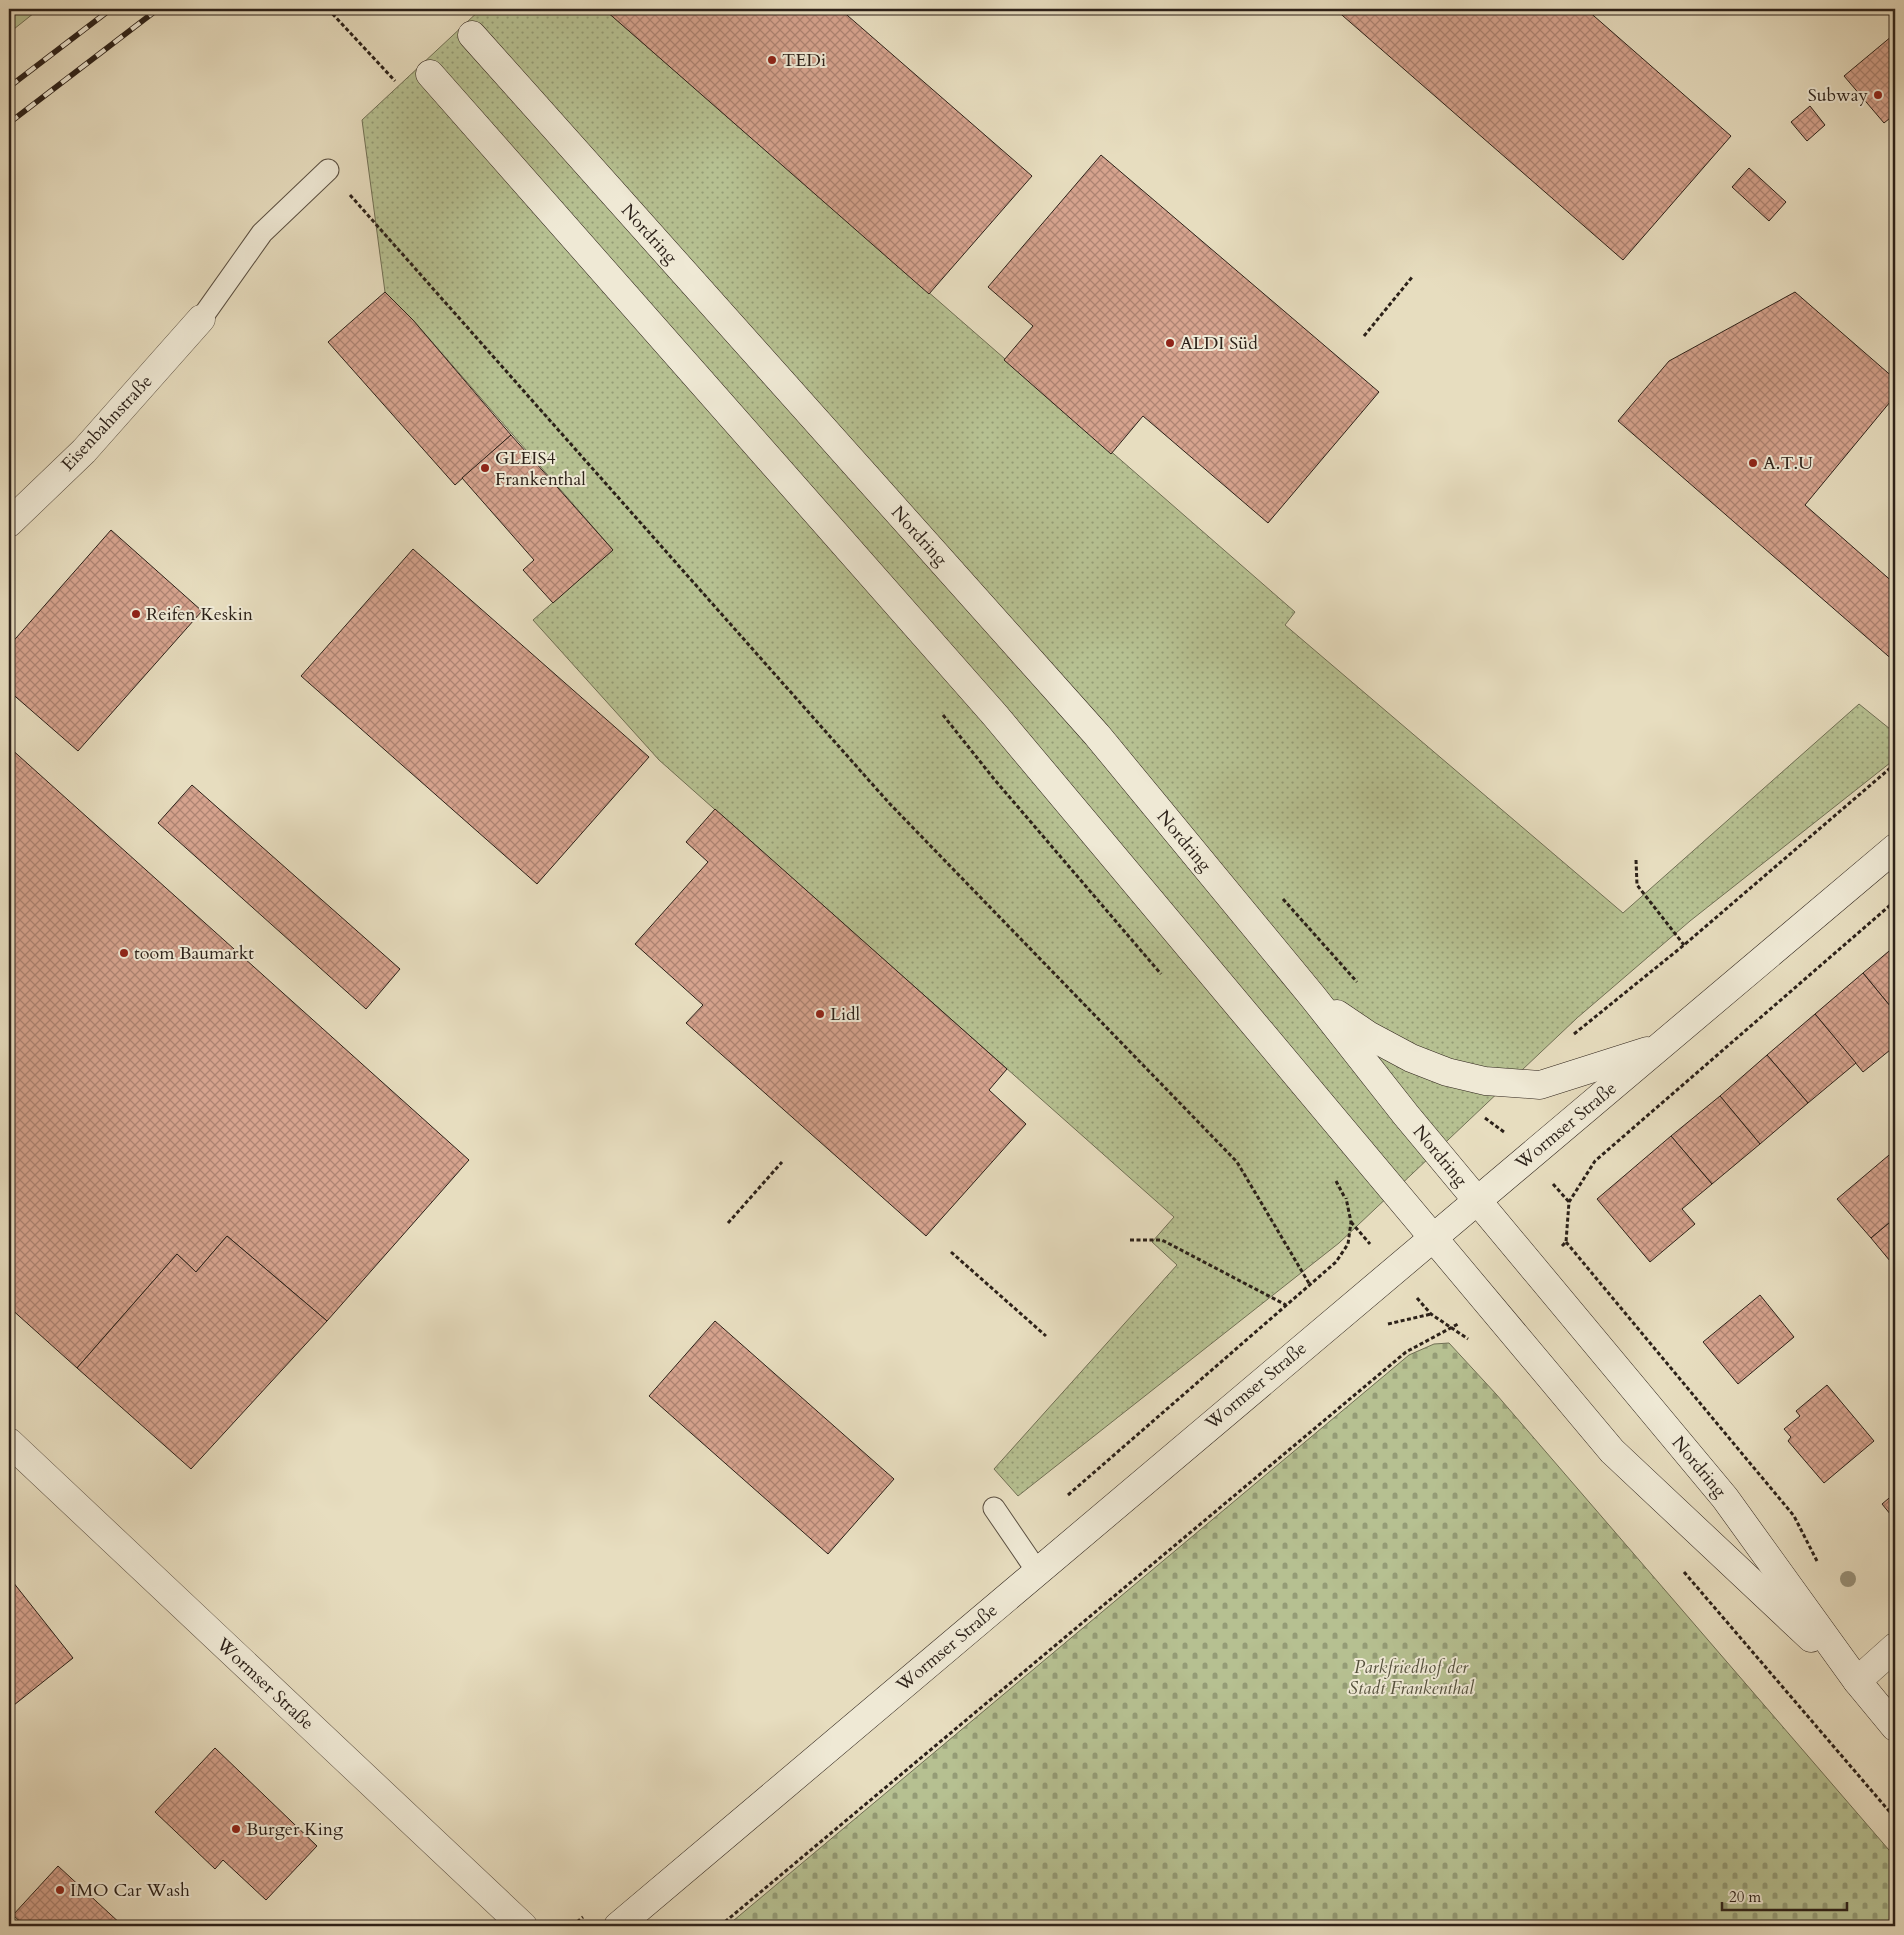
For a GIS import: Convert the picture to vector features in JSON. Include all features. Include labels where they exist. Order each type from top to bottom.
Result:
[{"type":"main road","name":"Nordring","points":[[472,35],[1097,735],[1477,1200],[1725,1498],[1857,1681],[1895,1727]]},
{"type":"main road","name":"Nordring","points":[[430,74],[994,714],[1612,1451],[1857,1681]]},
{"type":"main road","name":"Eisenbahnstraße","points":[[9,523],[84,451],[201,319]]},
{"type":"main road","name":"Wormser Straße","points":[[618,1926],[1895,848]]},
{"type":"main road","points":[[1313,997],[1368,1035],[1411,1058],[1447,1072],[1485,1081],[1540,1085],[1660,1047]]},
{"type":"main road","name":"Wormser Straße","points":[[9,1442],[523,1926]]},
{"type":"main road","points":[[1857,1681],[1895,1647]]},
{"type":"lane","points":[[201,319],[262,233],[328,170]]},
{"type":"lane","points":[[994,1508],[1037,1571]]},
{"type":"path","points":[[328,9],[401,88]]},
{"type":"path","points":[[328,170],[889,803],[1237,1162],[1310,1285]]},
{"type":"path","points":[[1364,336],[1414,276]]},
{"type":"path","points":[[1568,1038],[1581,1030],[1684,945],[1895,764]]},
{"type":"path","points":[[1636,860],[1637,885],[1684,945]]},
{"type":"path","points":[[1569,1202],[1595,1161],[1895,901]]},
{"type":"path","points":[[728,1223],[782,1162]]},
{"type":"path","points":[[1130,1240],[1162,1240],[1286,1305]]},
{"type":"path","points":[[951,1252],[1046,1336]]},
{"type":"path","points":[[720,1926],[1406,1352],[1452,1327],[1473,1343]]},
{"type":"path","points":[[1679,1566],[1895,1818]]},
{"type":"green space","points":[[9,9],[39,9],[9,33]]},
{"type":"green space","points":[[481,9],[606,9],[1295,612],[1285,625],[1623,913],[1859,704],[1895,733],[1895,759],[1690,921],[1577,1018],[1339,1243],[1018,1496],[994,1469],[1177,1265],[1152,1242],[1174,1217],[659,760],[533,620],[613,550],[413,320],[385,292],[362,120]]},
{"type":"green space","name":"Parkfriedhof der Stadt Frankenthal","points":[[1449,1343],[1496,1394],[1895,1857],[1895,1926],[727,1926],[1409,1355],[1434,1344]]},
{"type":"building","points":[[606,9],[840,9],[1032,176],[929,294]]},
{"type":"building","points":[[1335,9],[1586,9],[1731,136],[1623,260]]},
{"type":"building","name":"Subway","points":[[1892,36],[1895,40],[1895,114],[1884,123],[1844,76]]},
{"type":"building","points":[[1810,106],[1825,125],[1807,141],[1791,122]]},
{"type":"building","name":"ALDI Süd","points":[[1101,155],[1379,392],[1268,523],[1143,416],[1111,454],[1004,360],[1033,326],[988,287]]},
{"type":"building","points":[[1749,168],[1786,202],[1769,221],[1732,187]]},
{"type":"building","points":[[385,292],[413,320],[511,435],[455,485],[328,342]]},
{"type":"building","name":"A.T.U","points":[[1795,292],[1895,379],[1895,396],[1805,505],[1895,584],[1895,662],[1618,421],[1669,361]]},
{"type":"building","points":[[511,435],[613,550],[553,603],[523,570],[534,560],[462,478]]},
{"type":"building","points":[[111,530],[202,611],[78,751],[9,691],[9,646]]},
{"type":"building","points":[[413,549],[649,757],[537,884],[301,676]]},
{"type":"building","name":"toom Baumarkt","points":[[9,747],[469,1160],[327,1321],[227,1236],[196,1272],[177,1254],[77,1368],[9,1307]]},
{"type":"building","points":[[192,785],[400,969],[366,1009],[158,823]]},
{"type":"building","name":"Lidl","points":[[715,809],[1007,1069],[989,1090],[1026,1124],[926,1236],[686,1023],[703,1005],[635,944],[708,862],[686,842]]},
{"type":"building","points":[[1895,946],[1895,1012],[1863,973]]},
{"type":"building","points":[[1863,973],[1895,1012],[1895,1046],[1863,1072],[1815,1014]]},
{"type":"building","points":[[1815,1014],[1856,1063],[1808,1103],[1767,1055]]},
{"type":"building","points":[[1767,1055],[1808,1103],[1760,1144],[1720,1096]]},
{"type":"building","points":[[1720,1096],[1760,1144],[1712,1184],[1671,1136]]},
{"type":"building","points":[[1671,1136],[1712,1184],[1682,1209],[1695,1224],[1650,1262],[1597,1199]]},
{"type":"building","points":[[1895,1150],[1895,1218],[1871,1238],[1837,1199]]},
{"type":"building","points":[[1895,1218],[1895,1267],[1871,1238]]},
{"type":"building","points":[[227,1236],[327,1321],[191,1469],[77,1368],[177,1254],[196,1272]]},
{"type":"building","points":[[1760,1295],[1794,1337],[1738,1384],[1703,1342]]},
{"type":"building","points":[[715,1321],[894,1479],[828,1554],[649,1396]]},
{"type":"building","points":[[1827,1385],[1874,1441],[1824,1483],[1788,1441],[1791,1437],[1784,1429],[1800,1416],[1796,1411]]},
{"type":"building","points":[[1895,1493],[1895,1520],[1882,1504]]},
{"type":"building","points":[[9,1577],[73,1658],[9,1709]]},
{"type":"building","name":"Burger King","points":[[215,1748],[317,1846],[266,1900],[223,1860],[215,1869],[155,1812]]},
{"type":"building","name":"IMO Car Wash","points":[[58,1866],[123,1926],[25,1926],[13,1915]]},
{"type":"railway","points":[[9,87],[111,9]]},
{"type":"railway","points":[[9,123],[158,9]]},
{"type":"place","name":"TEDi","points":[[772,60]]},
{"type":"place","name":"Subway","points":[[1878,95]]},
{"type":"place","name":"ALDI Süd","points":[[1170,343]]},
{"type":"place","name":"A.T.U","points":[[1753,463]]},
{"type":"place","name":"GLEIS4 Frankenthal","points":[[485,468]]},
{"type":"place","name":"Reifen Keskin","points":[[136,614]]},
{"type":"place","name":"toom Baumarkt","points":[[124,953]]},
{"type":"place","name":"Lidl","points":[[820,1014]]},
{"type":"place","name":"Burger King","points":[[236,1829]]},
{"type":"place","name":"IMO Car Wash","points":[[60,1890]]}]
